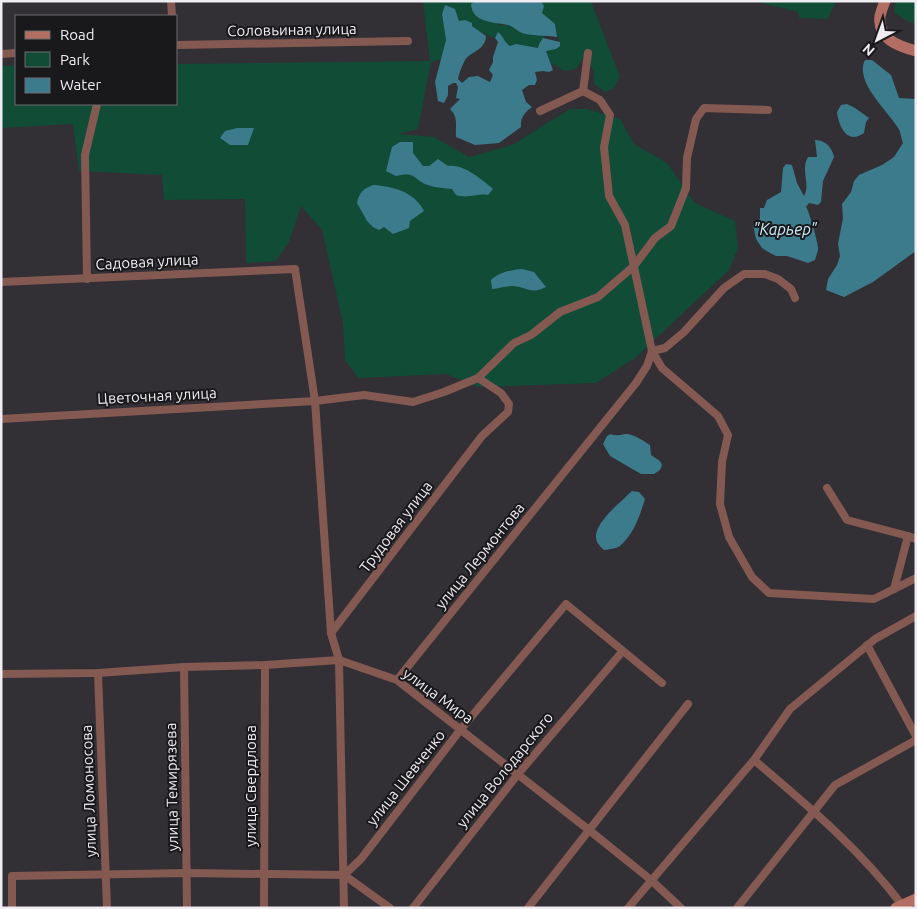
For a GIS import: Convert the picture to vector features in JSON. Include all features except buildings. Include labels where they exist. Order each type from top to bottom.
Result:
[{"type":"street","points":[[171,1],[172,15]]},
{"type":"street","points":[[884,5],[880,15],[882,34],[887,40],[916,51]]},
{"type":"street","name":"Соловьиная улица","points":[[178,46],[408,41]]},
{"type":"street","points":[[1,54],[15,53]]},
{"type":"street","points":[[583,91],[588,53]]},
{"type":"street","points":[[540,111],[583,91]]},
{"type":"street","points":[[583,91],[600,100],[610,115],[604,147],[609,196],[625,225],[652,351],[662,368],[718,416],[728,435],[722,462],[720,504],[729,537],[752,577],[769,592],[791,595],[874,599],[916,578]]},
{"type":"street","points":[[86,279],[85,155],[97,105]]},
{"type":"street","points":[[478,378],[514,343],[531,335],[560,312],[598,297],[634,266],[655,238],[671,226],[686,188],[687,158],[696,119],[704,108],[768,110]]},
{"type":"street","name":"Садовая улица","points":[[1,282],[295,268],[314,401]]},
{"type":"street","points":[[652,351],[665,348],[684,332],[724,288],[744,274],[765,274],[778,279],[791,289],[795,298]]},
{"type":"street","name":"улица Лермонтова","points":[[397,680],[636,383],[647,366],[652,351]]},
{"type":"street","name":"Цветочная улица","points":[[1,419],[314,401],[364,395],[413,402],[478,378]]},
{"type":"street","name":"Трудовая улица","points":[[331,634],[482,436],[508,412],[509,404],[501,393],[478,378]]},
{"type":"street","points":[[314,401],[331,634],[339,660],[344,908]]},
{"type":"street","points":[[828,488],[847,520],[916,539]]},
{"type":"street","points":[[894,588],[908,536]]},
{"type":"street","name":"улица Шевченко","points":[[344,875],[361,858],[461,729],[566,604],[622,652]]},
{"type":"street","points":[[628,908],[754,760],[790,709],[867,645],[916,616]]},
{"type":"street","points":[[867,645],[916,736]]},
{"type":"street","points":[[622,652],[662,683]]},
{"type":"street","name":"улица Володарского","points":[[413,908],[518,774],[622,652]]},
{"type":"street","name":"улица Мира","points":[[1,674],[98,673],[339,660],[397,680],[589,830],[651,880],[682,908]]},
{"type":"street","name":"улица Свердлова","points":[[264,908],[266,665]]},
{"type":"street","name":"улица Темирязева","points":[[184,667],[187,908]]},
{"type":"street","name":"улица Ломоносова","points":[[98,673],[107,908]]},
{"type":"street","points":[[528,908],[688,704]]},
{"type":"street","points":[[907,718],[916,713]]},
{"type":"street","points":[[737,908],[835,786],[916,740]]},
{"type":"street","points":[[754,760],[815,811],[870,865],[899,906],[916,899]]},
{"type":"street","points":[[12,908],[12,876],[187,873],[344,875],[390,908]]},
{"type":"green space","points":[[423,1],[475,1],[472,4],[500,25],[509,25],[522,33],[546,35],[539,43],[538,48],[516,44],[510,47],[498,33],[495,38],[459,21],[455,9],[442,14],[446,40],[442,59],[431,62],[418,129],[398,134],[434,137],[469,157],[512,145],[570,109],[587,109],[620,119],[634,144],[667,163],[695,203],[735,221],[738,248],[729,270],[635,358],[596,383],[478,387],[446,374],[358,378],[345,360],[343,323],[322,230],[301,206],[289,242],[276,261],[246,263],[245,199],[164,200],[162,175],[79,171],[73,124],[1,128],[1,66],[15,66],[15,105],[178,105],[178,64],[430,61]]},
{"type":"green space","points":[[541,1],[591,1],[620,77],[614,88],[605,92],[594,84],[594,71],[584,57],[576,69],[564,71],[551,63],[546,51],[556,49],[560,42],[557,37],[555,24],[541,13]]},
{"type":"green space","points":[[760,1],[836,1],[828,19],[799,18],[799,12],[765,4]]},
{"type":"green space","points":[[896,1],[916,1],[916,24],[905,20],[894,12]]},
{"type":"water","points":[[475,1],[541,1],[544,6],[542,13],[555,24],[557,37],[525,34],[510,26],[479,18],[472,10],[471,4]]},
{"type":"water","points":[[445,5],[455,9],[459,21],[465,20],[472,23],[472,26],[486,36],[483,45],[465,60],[458,79],[462,83],[469,77],[478,76],[490,82],[493,75],[489,70],[498,42],[495,38],[498,32],[510,46],[516,44],[538,48],[543,38],[560,42],[560,46],[556,49],[546,51],[553,70],[549,72],[535,72],[537,80],[535,85],[529,85],[522,90],[526,102],[532,107],[521,121],[521,127],[499,143],[475,145],[456,137],[456,119],[450,109],[460,99],[456,98],[458,87],[456,83],[448,86],[448,95],[444,103],[438,101],[435,82],[446,40],[442,14]]},
{"type":"water","name":"\"Карьер\"","points":[[865,60],[872,60],[891,75],[899,98],[916,99],[916,251],[873,282],[844,297],[826,290],[828,279],[837,265],[840,256],[838,244],[843,218],[842,204],[851,192],[854,181],[859,175],[882,165],[894,157],[903,143],[899,130],[868,87],[863,69]]},
{"type":"water","points":[[847,104],[869,118],[866,122],[864,133],[858,136],[849,136],[845,133],[840,123],[837,112],[841,105]]},
{"type":"water","points":[[237,128],[254,128],[248,145],[230,145],[220,138],[225,131]]},
{"type":"water","name":"\"Карьер\"","points":[[815,140],[822,141],[828,145],[834,157],[823,181],[821,202],[818,205],[809,203],[806,207],[818,248],[815,260],[808,263],[787,256],[776,256],[762,248],[756,239],[753,225],[760,219],[760,208],[764,208],[767,200],[781,192],[783,168],[786,164],[792,165],[797,183],[804,196],[806,191],[806,162],[808,157],[817,157]]},
{"type":"water","points":[[400,142],[413,142],[413,153],[423,166],[429,166],[438,159],[448,166],[460,167],[466,170],[493,189],[488,195],[461,196],[456,195],[452,189],[428,185],[411,175],[396,176],[386,171],[392,147]]},
{"type":"water","points":[[373,185],[402,191],[415,199],[424,211],[410,221],[409,228],[393,234],[384,227],[379,230],[373,227],[367,221],[357,203],[362,192]]},
{"type":"water","points":[[522,269],[534,272],[546,287],[536,290],[513,286],[492,289],[491,280],[494,277],[505,272]]},
{"type":"water","points":[[611,434],[627,434],[639,438],[650,445],[651,455],[660,461],[662,465],[660,470],[654,474],[641,474],[610,456],[603,444],[607,436]]},
{"type":"water","points":[[632,491],[639,492],[645,499],[636,524],[620,546],[604,550],[596,539],[597,531],[604,518]]}]
